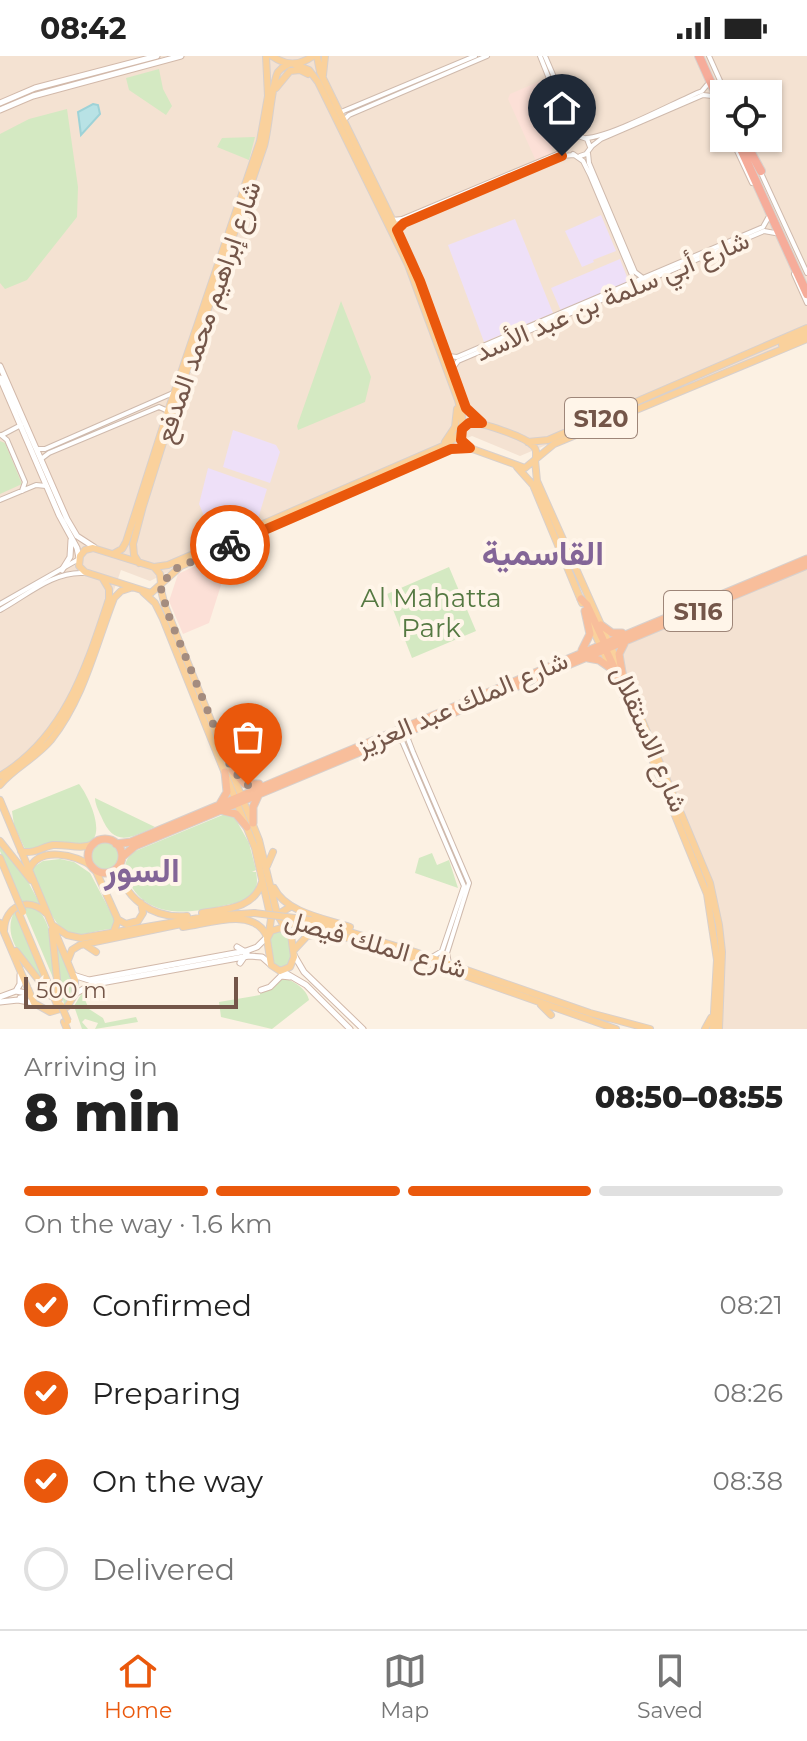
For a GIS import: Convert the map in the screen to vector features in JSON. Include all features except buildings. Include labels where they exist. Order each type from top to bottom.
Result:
[{"type":"highway","points":[[702,59],[715,80]]},
{"type":"highway","points":[[702,59],[711,80]]},
{"type":"highway","points":[[744,152],[807,284]]},
{"type":"highway","points":[[755,175],[807,294]]},
{"type":"highway","name":"شارع الملك عبد العزيز","points":[[634,637],[673,612],[807,562]]},
{"type":"highway","name":"شارع الملك عبد العزيز","points":[[345,756],[374,749],[462,701],[576,655],[634,637],[784,575],[790,576],[807,562]]},
{"type":"highway","points":[[581,599],[587,605],[626,694],[635,705]]},
{"type":"highway","points":[[576,655],[590,637],[585,611]]},
{"type":"highway","points":[[601,625],[614,633],[634,637]]},
{"type":"highway","points":[[625,674],[619,652],[634,637]]},
{"type":"highway","name":"شارع الملك عبد العزيز","points":[[240,799],[258,796],[345,756],[382,734],[480,705],[526,686],[565,669],[605,646]]},
{"type":"highway","points":[[586,657],[599,660],[609,667]]},
{"type":"highway","points":[[228,771],[245,784],[269,784]]},
{"type":"highway","points":[[228,771],[227,792],[221,807],[250,825],[258,796]]},
{"type":"highway","name":"شارع الملك عبد العزيز","points":[[121,860],[135,846],[269,784],[302,774]]},
{"type":"highway","name":"شارع الملك عبد العزيز","points":[[116,844],[131,842],[221,807]]},
{"type":"highway","points":[[106,839],[116,844],[121,860],[109,873],[94,868],[88,857],[94,844],[106,839]]},
{"type":"main road","points":[[1,105],[35,88],[157,56]]},
{"type":"main road","points":[[1,105],[181,56]]},
{"type":"main road","points":[[267,56],[309,70],[338,111],[420,281],[466,408],[482,423],[528,442]]},
{"type":"main road","name":"شارع إبراهيم محمد المدفع","points":[[113,554],[120,551],[126,542],[263,130],[268,86],[267,56]]},
{"type":"main road","points":[[291,64],[315,56],[323,86],[404,255],[446,358],[462,416],[463,443],[517,467],[527,467],[536,459]]},
{"type":"main road","points":[[323,86],[325,56]]},
{"type":"main road","points":[[125,71],[142,64],[142,60]]},
{"type":"main road","name":"شارع إبراهيم محمد المدفع","points":[[139,563],[133,552],[133,542],[159,456],[249,189],[264,158],[278,72],[291,64]]},
{"type":"main road","points":[[274,93],[282,77],[295,70],[307,73],[323,86]]},
{"type":"main road","points":[[242,164],[254,169],[249,189]]},
{"type":"main road","points":[[797,333],[807,320]]},
{"type":"main road","name":"S120","points":[[528,442],[548,440],[797,333],[807,336]]},
{"type":"main road","points":[[755,360],[762,354],[807,336]]},
{"type":"main road","name":"S120","points":[[536,459],[554,444],[798,343],[807,336]]},
{"type":"main road","points":[[0,366],[39,461],[42,460],[74,532],[97,549],[154,567],[168,565],[439,447],[469,423],[482,423]]},
{"type":"main road","points":[[0,378],[77,548],[80,567],[87,573],[143,592],[153,592],[181,566],[240,540],[451,449],[470,448]]},
{"type":"main road","points":[[439,447],[455,427],[458,400]]},
{"type":"main road","points":[[159,439],[156,456],[159,456]]},
{"type":"main road","name":"شارع الاستقلال","points":[[528,442],[535,450],[538,489],[585,611],[625,674],[664,792],[691,849],[715,918],[716,1029]]},
{"type":"main road","points":[[408,468],[416,457]]},
{"type":"main road","name":"شارع الاستقلال","points":[[517,467],[551,508],[559,540],[592,600],[601,625],[609,667],[668,777],[688,823],[691,849],[704,862],[724,954],[720,1019],[716,1029]]},
{"type":"main road","points":[[534,499],[541,477]]},
{"type":"main road","points":[[240,540],[257,526]]},
{"type":"main road","points":[[62,570],[71,554],[69,535]]},
{"type":"main road","points":[[79,558],[85,550],[97,549]]},
{"type":"main road","points":[[154,567],[160,574],[165,606],[224,752],[228,771]]},
{"type":"main road","points":[[161,584],[174,578]]},
{"type":"main road","points":[[2,775],[48,736],[69,704],[110,593],[103,579]]},
{"type":"main road","points":[[0,785],[42,750],[70,714],[84,685],[116,596],[131,588]]},
{"type":"main road","points":[[143,592],[160,611],[240,799],[277,914],[292,937],[294,953],[291,966],[282,971]]},
{"type":"main road","points":[[102,618],[103,629]]},
{"type":"main road","points":[[224,752],[225,743]]},
{"type":"main road","points":[[15,772],[21,762]]},
{"type":"main road","points":[[0,800],[76,986],[69,1005],[59,1011],[44,1010],[34,1003],[0,1000]]},
{"type":"main road","points":[[250,825],[267,866]]},
{"type":"main road","points":[[0,841],[35,886]]},
{"type":"main road","points":[[21,851],[33,852],[51,846],[80,848],[94,844]]},
{"type":"main road","points":[[261,846],[272,850],[266,876],[271,919],[268,935],[271,965]]},
{"type":"main road","points":[[33,852],[35,861]]},
{"type":"main road","points":[[29,870],[35,861],[53,855],[79,859],[94,868],[117,919],[118,926],[114,931]]},
{"type":"main road","points":[[0,858],[16,902]]},
{"type":"main road","points":[[121,860],[126,886],[154,912],[184,920],[204,913]]},
{"type":"main road","points":[[0,867],[69,1029]]},
{"type":"main road","points":[[266,876],[280,898],[415,952]]},
{"type":"main road","points":[[169,916],[242,905],[251,900],[266,876]]},
{"type":"main road","points":[[117,919],[126,924],[138,921],[143,913],[141,903]]},
{"type":"main road","name":"شارع الملك فيصل","points":[[4,933],[7,916],[20,905],[37,906],[67,935],[90,936],[184,920],[253,914],[311,922],[415,952],[590,1013],[650,1029]]},
{"type":"main road","points":[[303,909],[286,907],[282,912],[284,920],[289,924],[332,933],[406,956]]},
{"type":"main road","name":"شارع الملك فيصل","points":[[82,945],[214,918],[253,914]]},
{"type":"main road","points":[[49,919],[58,1003]]},
{"type":"main road","points":[[176,926],[247,920],[261,926],[268,935]]},
{"type":"main road","name":"شارع الملك فيصل","points":[[311,922],[616,1029]]},
{"type":"main road","points":[[0,923],[34,1003]]},
{"type":"main road","points":[[73,974],[92,982],[246,953],[259,946],[277,928],[287,931]]},
{"type":"main road","points":[[294,953],[307,936],[332,933]]},
{"type":"main road","points":[[90,936],[84,940],[69,940],[67,944],[70,948],[82,945],[96,952]]},
{"type":"main road","points":[[340,936],[345,943]]},
{"type":"main road","points":[[8,942],[58,1003]]},
{"type":"main road","points":[[67,962],[72,950],[82,945]]},
{"type":"main road","points":[[237,947],[259,956],[306,985],[350,1029]]},
{"type":"main road","points":[[711,951],[717,960]]},
{"type":"main road","points":[[240,963],[246,953]]},
{"type":"main road","points":[[294,953],[304,972],[363,1029]]},
{"type":"main road","points":[[408,965],[418,961]]},
{"type":"main road","points":[[16,991],[21,982],[19,966]]},
{"type":"main road","points":[[443,970],[449,979]]},
{"type":"main road","points":[[75,994],[92,982],[98,973]]},
{"type":"main road","points":[[261,990],[270,987],[277,977],[284,975],[306,985]]},
{"type":"main road","points":[[92,982],[100,989]]},
{"type":"main road","points":[[0,1000],[16,991],[26,994],[16,1000]]},
{"type":"main road","points":[[538,1003],[551,1015]]},
{"type":"main road","points":[[705,1029],[715,1003]]},
{"type":"main road","points":[[570,1021],[581,1018]]},
{"type":"main road","points":[[720,1019],[728,1029]]},
{"type":"street","points":[[338,111],[345,111],[475,56]]},
{"type":"street","points":[[343,122],[348,115],[487,56]]},
{"type":"street","points":[[542,56],[576,129],[584,137],[589,150],[589,163],[636,273],[645,278]]},
{"type":"street","points":[[542,56],[576,155],[585,164],[632,275],[631,284]]},
{"type":"street","points":[[702,59],[710,92]]},
{"type":"street","points":[[392,220],[402,219],[562,152],[572,142],[584,137],[596,137],[696,93],[707,85]]},
{"type":"street","points":[[689,101],[697,96],[696,93]]},
{"type":"street","points":[[397,230],[402,224],[420,216],[562,156],[589,150],[599,140],[705,94],[710,95]]},
{"type":"street","points":[[374,104],[379,97]]},
{"type":"street","points":[[755,175],[768,218],[807,303]]},
{"type":"street","points":[[755,175],[807,273]]},
{"type":"street","points":[[420,216],[424,210]]},
{"type":"street","name":"شارع أبي سلمة بن عبد الأسد","points":[[452,369],[457,362],[474,353],[763,227],[768,218]]},
{"type":"street","name":"شارع أبي سلمة بن عبد الأسد","points":[[446,358],[474,353],[764,231],[775,233]]},
{"type":"street","points":[[740,242],[745,235]]},
{"type":"street","points":[[619,244],[629,256]]},
{"type":"street","points":[[34,449],[45,449],[70,439],[166,398],[174,391]]},
{"type":"street","points":[[138,415],[147,410],[146,406]]},
{"type":"street","points":[[42,460],[56,450],[160,406],[168,411]]},
{"type":"street","points":[[21,425],[0,435],[7,440],[25,482],[22,491]]},
{"type":"street","points":[[56,450],[70,439]]},
{"type":"street","points":[[2,498],[38,484],[47,486]]},
{"type":"street","points":[[0,607],[79,558]]},
{"type":"street","points":[[0,607],[68,574],[87,573]]},
{"type":"street","points":[[31,591],[34,584]]},
{"type":"street","points":[[413,730],[408,738],[413,752],[469,883],[449,947],[447,958],[450,965]]},
{"type":"street","points":[[392,739],[401,740],[405,746],[463,883],[442,951],[431,958]]},
{"type":"street","points":[[405,746],[408,745],[413,752]]},
{"type":"street","points":[[457,922],[461,905],[458,904]]},
{"type":"street","points":[[449,931],[445,948],[449,947]]},
{"type":"shaded area","points":[[0,56],[167,56],[157,59],[173,56],[807,56],[807,335],[520,456],[472,436],[150,581],[121,570],[76,699],[43,747],[0,781]]},
{"type":"shaded area","points":[[548,79],[564,120],[550,155],[536,161],[508,99],[510,94]]},
{"type":"shaded area","points":[[601,215],[616,251],[582,267],[565,231]]},
{"type":"shaded area","points":[[515,219],[553,313],[484,342],[448,245]]},
{"type":"shaded area","points":[[620,259],[629,282],[561,311],[551,288]]},
{"type":"shaded area","points":[[233,430],[276,445],[280,452],[270,483],[223,467]]},
{"type":"shaded area","points":[[208,468],[267,489],[257,522],[214,539],[199,504]]},
{"type":"shaded area","points":[[212,558],[222,582],[209,623],[183,634],[169,601],[178,574]]},
{"type":"shaded area","points":[[807,562],[807,1029],[717,1029],[719,933],[709,886],[605,648]]},
{"type":"green space","points":[[159,69],[163,89],[172,106],[166,115],[129,90],[126,78]]},
{"type":"green space","points":[[67,109],[78,187],[77,217],[27,280],[5,289],[0,283],[0,134],[29,119]]},
{"type":"green space","points":[[255,137],[249,160],[217,147],[222,138]]},
{"type":"green space","points":[[341,301],[371,377],[365,402],[298,430],[297,426]]},
{"type":"green space","points":[[0,441],[5,443],[22,484],[0,494]]},
{"type":"green space","name":"Al Mahatta Park","points":[[449,567],[476,631],[412,658],[387,594]]},
{"type":"green space","points":[[79,784],[94,815],[96,833],[93,840],[84,845],[62,844],[25,849],[14,825],[12,811]]},
{"type":"green space","points":[[95,798],[155,827],[130,837],[117,836],[106,826]]},
{"type":"green space","points":[[225,814],[235,818],[249,843],[256,870],[252,872],[256,872],[257,881],[249,897],[222,906],[182,912],[157,907],[136,893],[125,869],[133,852]]},
{"type":"green space","points":[[105,841],[111,842],[119,850],[119,862],[111,870],[105,871],[99,870],[91,862],[90,856],[91,850],[99,842]]},
{"type":"green space","points":[[0,844],[26,878],[40,904],[21,902]]},
{"type":"green space","points":[[432,853],[437,865],[449,860],[458,888],[415,873],[419,858]]},
{"type":"green space","points":[[60,859],[74,862],[90,873],[117,924],[113,929],[75,934],[67,932],[53,918],[32,868],[43,861]]},
{"type":"green space","points":[[23,907],[37,909],[47,924],[52,942],[54,980]]},
{"type":"green space","points":[[15,910],[43,982],[22,957],[13,939],[11,920]]},
{"type":"green space","points":[[280,930],[289,938],[292,956],[289,965],[280,968],[274,964],[269,943],[272,933]]},
{"type":"green space","points":[[55,942],[70,974],[71,990],[64,1006]]},
{"type":"green space","points":[[281,978],[298,985],[309,1000],[272,1029],[221,1017],[219,1002],[260,995]]},
{"type":"green space","points":[[82,993],[89,1009],[103,1018],[105,1023],[136,1017],[138,1022],[95,1029],[98,1023],[85,1019],[82,1022],[88,1029],[82,1029],[74,1006]]},
{"type":"water","points":[[93,104],[98,105],[100,114],[81,135],[78,112]]},
{"type":"way so far","points":[[230,545],[177,568],[160,585],[168,614],[232,770],[248,785]]},
{"type":"district","name":"القاسمية","points":[[543,553]]},
{"type":"district","name":"السور","points":[[142,870]]},
{"type":"route","points":[[230,545],[451,449],[470,448],[461,440],[462,429],[469,423],[482,423],[466,408],[420,281],[397,230],[404,223],[562,156]]}]
